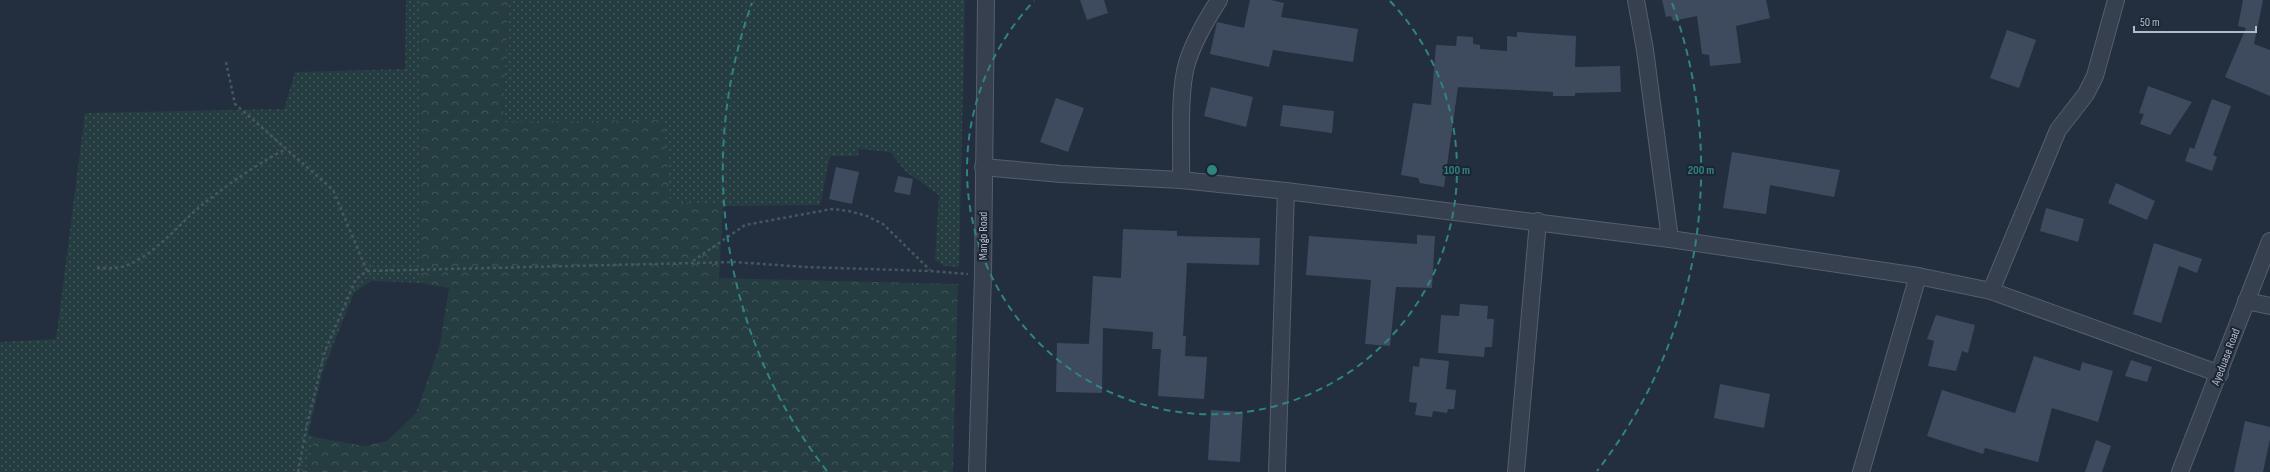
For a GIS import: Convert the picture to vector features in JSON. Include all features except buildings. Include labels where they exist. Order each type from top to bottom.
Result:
[{"type":"street","name":"Mango Road","points":[[977,472],[983,275],[986,0]]},
{"type":"street","points":[[1181,180],[1183,92],[1187,65],[1198,35],[1219,0]]},
{"type":"street","points":[[1636,0],[1645,50],[1670,239]]},
{"type":"street","points":[[1992,290],[2058,130],[2086,94],[2095,76],[2116,0]]},
{"type":"street","points":[[983,167],[1061,174],[1181,180],[1286,190],[1538,221],[1918,276],[1992,290],[2220,374]]},
{"type":"street","points":[[1277,472],[1286,190]]},
{"type":"street","points":[[1516,472],[1538,221]]},
{"type":"street","name":"Ayeduase Road","points":[[2180,472],[2220,374],[2246,301],[2270,241]]},
{"type":"street","points":[[1861,472],[1918,276]]},
{"type":"street","points":[[2246,301],[2270,306]]},
{"type":"path","points":[[226,62],[235,104],[333,190],[367,271]]},
{"type":"path","points":[[97,268],[124,266],[150,251],[203,204],[266,159],[286,148]]},
{"type":"path","points":[[692,262],[745,225],[832,209],[849,211],[867,216],[883,224],[930,271]]},
{"type":"path","points":[[298,472],[306,429],[325,351],[356,279],[367,271],[692,262],[930,271],[983,275]]},
{"type":"green space","points":[[406,0],[421,0],[420,283],[371,281],[354,293],[323,371],[308,434],[315,437],[307,469],[297,472],[0,472],[0,342],[56,339],[85,113],[284,109],[295,72],[405,69]]},
{"type":"green space","points":[[421,0],[508,0],[503,122],[664,120],[670,201],[723,206],[719,278],[958,284],[953,472],[297,472],[307,469],[315,437],[364,446],[387,441],[416,413],[440,344],[449,288],[420,283]]},
{"type":"green space","points":[[508,0],[965,0],[959,267],[945,266],[935,260],[939,195],[905,171],[890,152],[859,149],[858,156],[830,156],[820,205],[723,206],[670,201],[503,122]]}]
